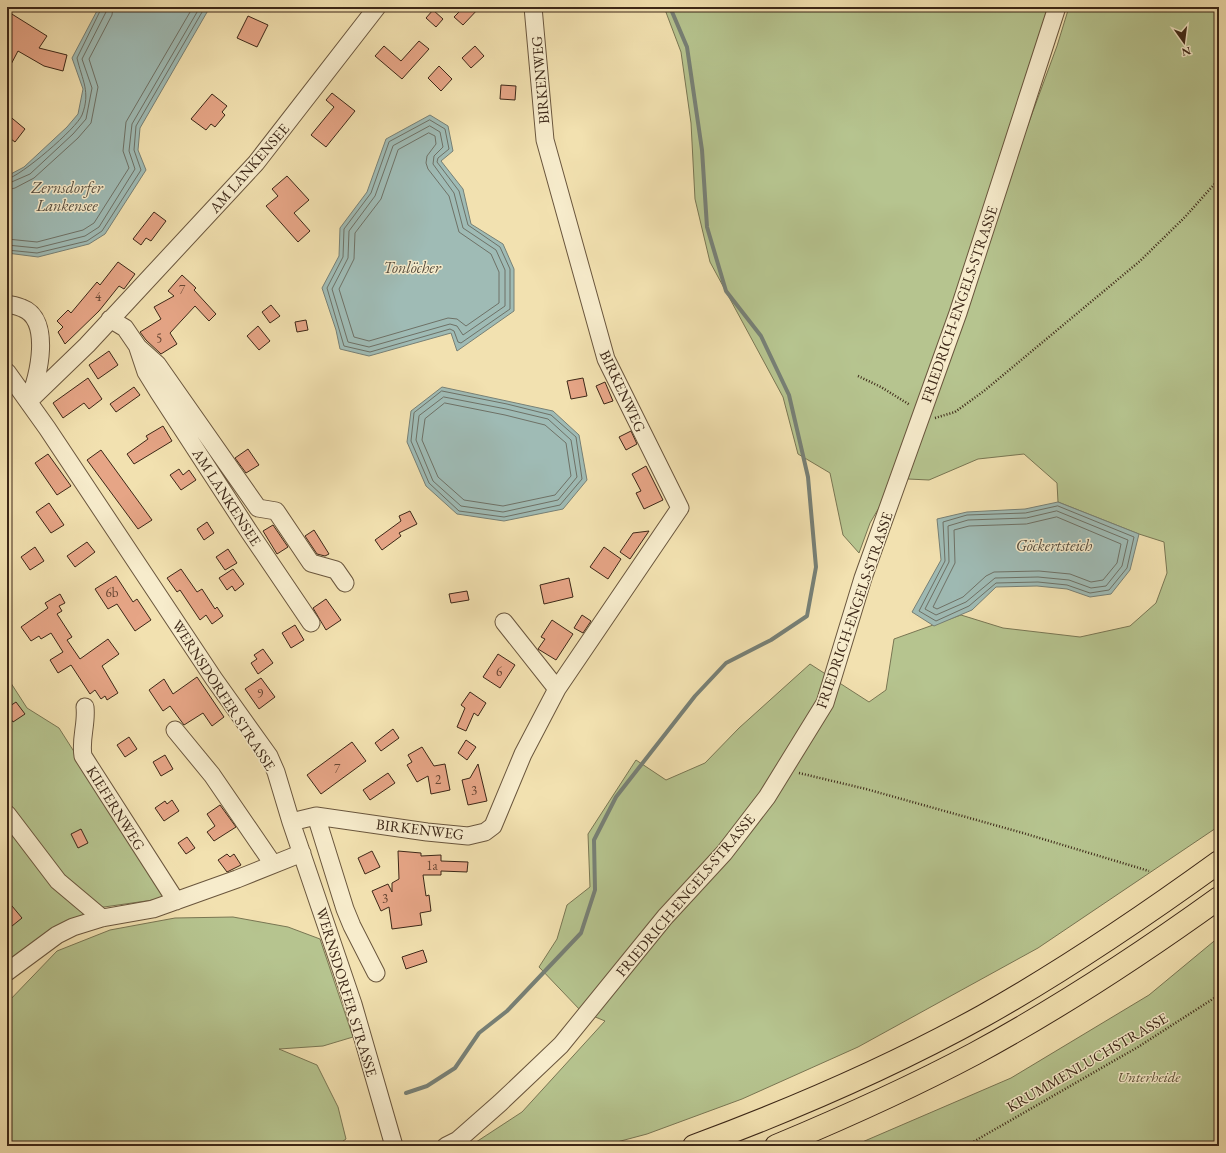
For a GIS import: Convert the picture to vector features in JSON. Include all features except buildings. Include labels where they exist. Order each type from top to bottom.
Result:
[{"type":"highway","points":[[694,1146],[798,1106],[840,1088],[917,1051],[983,1016],[1080,958],[1219,862]]},
{"type":"highway","points":[[776,1146],[895,1094],[994,1043],[1093,984],[1219,898]]},
{"type":"street","name":"AM LANKENSEE","points":[[29,401],[60,372],[110,320],[256,163],[377,7]]},
{"type":"street","name":"BIRKENWEG","points":[[291,822],[316,816],[427,832],[468,836],[485,832],[493,826],[523,754],[557,689],[680,508],[606,359],[545,140],[533,7]]},
{"type":"street","name":"FRIEDRICH-ENGELS-STRASSE","points":[[446,1146],[458,1140],[500,1103],[561,1045],[665,917],[724,853],[767,797],[825,703],[863,578],[958,313],[1057,7]]},
{"type":"street","points":[[7,305],[11,304],[28,310],[37,321],[41,335],[36,382],[29,401]]},
{"type":"street","name":"AM LANKENSEE","points":[[110,320],[125,328],[138,347],[157,364],[258,508],[276,511],[311,563],[336,570],[345,583]]},
{"type":"street","name":"AM LANKENSEE","points":[[138,347],[146,372],[159,393],[250,533],[311,623]]},
{"type":"street","name":"WERNSDORFER STRASSE","points":[[7,372],[29,401],[219,685],[269,756],[276,772],[291,822],[353,1004],[394,1146]]},
{"type":"street","points":[[504,622],[557,689]]},
{"type":"street","name":"KIEFERNWEG","points":[[85,707],[86,716],[81,745],[83,756],[176,901]]},
{"type":"street","points":[[175,730],[212,775],[273,864]]},
{"type":"street","points":[[7,814],[58,881],[102,918]]},
{"type":"street","points":[[316,816],[345,909],[376,973]]},
{"type":"street","points":[[7,972],[57,934],[72,927],[102,918],[147,910],[176,901],[302,853]]},
{"type":"path","points":[[858,376],[881,387],[932,419],[948,415],[984,391],[1140,261],[1185,217],[1219,179]]},
{"type":"path","points":[[786,767],[803,774],[866,789],[1023,833],[1149,872]]},
{"type":"path","name":"KRUMMENLUCHSTRASSE","points":[[966,1146],[1138,1047],[1219,995]]},
{"type":"green space","points":[[664,7],[1056,7],[897,477],[870,523],[859,553],[843,535],[830,473],[798,454],[783,397],[710,262],[695,199],[691,123],[681,52]]},
{"type":"green space","points":[[1069,7],[1219,7],[1219,826],[1038,948],[858,1047],[742,1099],[647,1134],[602,1146],[470,1146],[522,1112],[605,1021],[581,1011],[539,967],[557,939],[567,905],[590,887],[588,834],[636,760],[666,780],[705,763],[739,728],[810,664],[869,702],[886,690],[894,639],[961,615],[1003,628],[1080,637],[1130,626],[1156,603],[1167,573],[1164,542],[1139,534],[1058,502],[1057,483],[1024,454],[978,459],[929,480],[908,479],[938,369],[1057,46]]},
{"type":"green space","points":[[7,677],[27,708],[59,728],[167,898],[97,908],[7,964]]},
{"type":"green space","points":[[233,917],[288,927],[320,939],[353,1037],[323,1046],[279,1049],[317,1065],[338,1107],[346,1139],[336,1146],[7,1146],[7,1003],[57,951],[110,930],[175,918]]},
{"type":"green space","name":"Unterheide","points":[[1219,937],[1219,1146],[853,1146],[1011,1078],[1149,995]]},
{"type":"water","name":"Zernsdorfer Lankensee","points":[[99,7],[210,7],[140,128],[138,150],[146,170],[105,234],[89,244],[38,257],[7,253],[7,176],[24,167],[67,127],[78,114],[83,89],[72,58]]},
{"type":"water","name":"Tonlöcher","points":[[430,115],[448,126],[453,151],[441,161],[463,189],[471,224],[503,244],[514,269],[514,311],[457,351],[451,333],[369,356],[340,349],[336,330],[322,288],[339,256],[340,228],[367,192],[386,139]]},
{"type":"water","points":[[442,387],[553,411],[579,435],[587,480],[563,509],[504,521],[457,514],[426,486],[407,442],[411,411]]},
{"type":"water","name":"Göckertsteich","points":[[1058,502],[1139,534],[1130,570],[1111,594],[1090,597],[1067,589],[1037,586],[996,587],[972,610],[934,626],[912,612],[941,560],[937,519],[967,512],[1025,509]]},
{"type":"waterway","points":[[406,1093],[427,1086],[455,1068],[479,1033],[507,1011],[581,933],[595,890],[594,840],[616,797],[695,696],[726,663],[771,640],[807,616],[816,567],[808,477],[789,395],[761,336],[726,291],[707,227],[702,150],[687,47],[670,7]]}]
